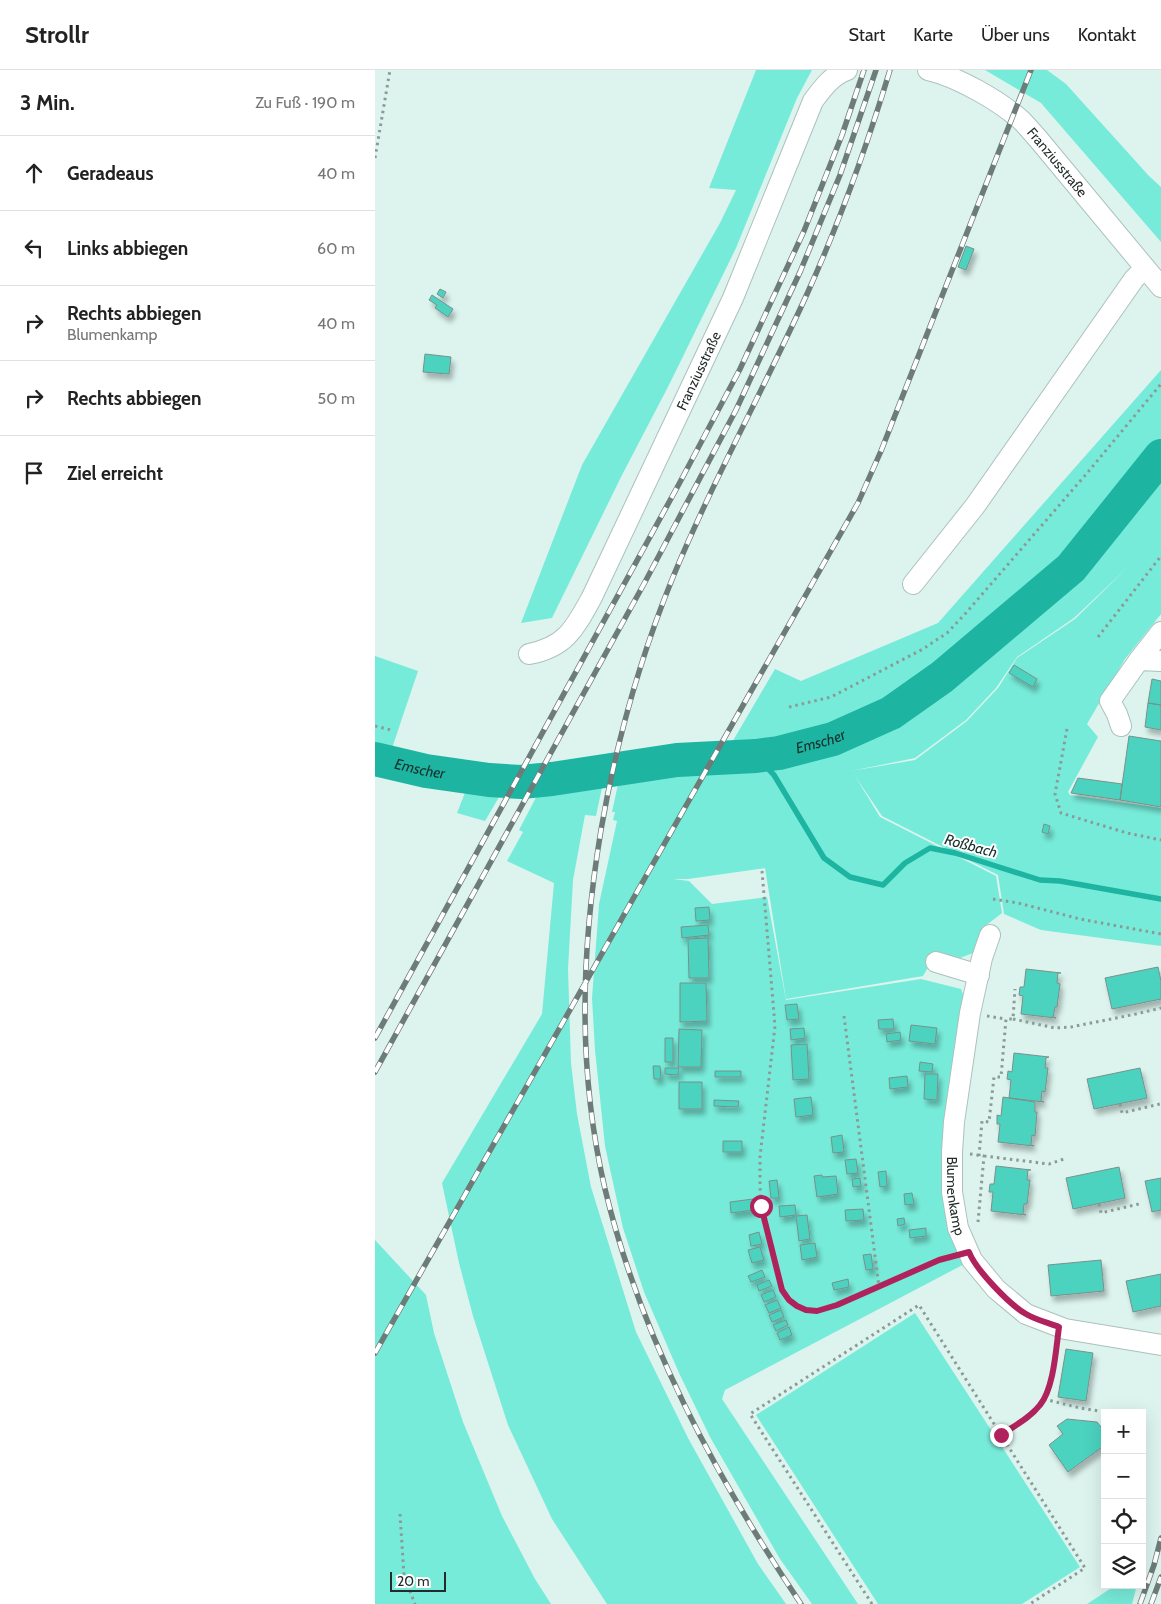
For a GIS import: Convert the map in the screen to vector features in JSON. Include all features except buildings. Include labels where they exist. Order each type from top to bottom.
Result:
[{"type":"street","name":"Franziusstraße","points":[[529,654],[543,652],[559,644],[568,636],[576,626],[592,597],[733,298],[813,101],[827,84],[847,70]]},
{"type":"street","name":"Franziusstraße","points":[[934,71],[981,92],[1020,119],[1161,287]]},
{"type":"street","points":[[913,584],[975,506],[1134,279],[1145,268]]},
{"type":"street","points":[[1121,726],[1110,701],[1161,632]]},
{"type":"street","points":[[1139,660],[1161,661]]},
{"type":"street","name":"Blumenkamp","points":[[990,935],[965,1038],[954,1122],[952,1192],[958,1228],[972,1260],[996,1289],[1026,1314],[1059,1327],[1161,1345]]},
{"type":"street","points":[[936,962],[979,975]]},
{"type":"path","points":[[375,158],[390,70]]},
{"type":"path","points":[[789,707],[831,697],[923,649],[947,633],[1088,472],[1161,384]]},
{"type":"path","points":[[1099,637],[1161,556]]},
{"type":"path","points":[[375,726],[391,730]]},
{"type":"path","points":[[1067,729],[1055,794],[1061,813],[1127,833],[1161,840]]},
{"type":"path","points":[[762,871],[775,1026],[760,1157],[760,1186],[761,1206],[782,1290],[789,1300],[797,1306],[806,1310],[817,1311],[837,1305],[939,1260],[969,1252]]},
{"type":"path","points":[[993,899],[1018,903],[1080,919],[1161,934]]},
{"type":"path","points":[[1013,1019],[1015,990]]},
{"type":"path","points":[[979,1156],[982,1121],[989,1122],[994,1077],[1001,1077],[1006,1019],[1062,1028],[1161,1008]]},
{"type":"path","points":[[843,1016],[879,1286]]},
{"type":"path","points":[[1120,1104],[1122,1113],[1160,1104]]},
{"type":"path","points":[[952,1152],[1049,1164],[1067,1158]]},
{"type":"path","points":[[970,1221],[978,1222],[985,1156]]},
{"type":"path","points":[[1099,1204],[1101,1213],[1139,1204]]},
{"type":"path","points":[[872,1604],[750,1414],[919,1305],[1085,1568],[1030,1604]]},
{"type":"path","points":[[1001,1435],[1026,1418],[1040,1406],[1044,1399],[1053,1373],[1059,1327]]},
{"type":"path","points":[[1044,1399],[1101,1411]]},
{"type":"path","points":[[400,1514],[404,1576],[415,1604]]},
{"type":"green space","points":[[756,70],[812,70],[797,98],[736,248],[552,618],[521,623],[582,465],[720,223],[736,190],[709,188]]},
{"type":"green space","points":[[985,70],[1047,70],[1066,84],[1161,187],[1161,242],[1041,103]]},
{"type":"green space","points":[[1161,370],[1161,614],[1125,659],[1087,724],[1098,737],[1068,792],[1070,795],[1161,808],[1161,946],[1041,930],[1004,914],[998,875],[882,816],[855,776],[880,817],[996,876],[1002,913],[984,927],[973,953],[960,958],[936,953],[923,976],[786,999],[765,868],[688,879],[673,879],[689,881],[712,904],[767,897],[786,1000],[921,979],[961,989],[970,1013],[952,1152],[972,1260],[725,1390],[722,1399],[858,1604],[812,1604],[780,1559],[710,1437],[679,1373],[644,1292],[623,1228],[605,1146],[595,1050],[592,998],[599,904],[617,821],[613,820],[615,812],[612,812],[620,775],[721,767],[731,744],[775,669],[801,681],[938,623]],"holes":[[[1128,567],[1075,619],[1017,658],[998,688],[967,721],[915,760],[851,771],[915,758],[966,720],[996,688],[1017,657],[1074,618]]]},
{"type":"green space","points":[[375,656],[418,671],[390,754],[375,749]]},
{"type":"green space","points":[[604,778],[596,816],[585,815],[573,880],[568,969],[571,1063],[577,1114],[591,1187],[636,1332],[688,1438],[758,1564],[786,1604],[607,1604],[552,1519],[508,1425],[473,1316],[459,1263],[442,1183],[542,1014],[554,883],[507,861],[523,832],[519,830],[543,784]]},
{"type":"green space","points":[[468,785],[502,792],[485,821],[457,813]]},
{"type":"green space","points":[[375,1240],[426,1295],[434,1333],[463,1422],[502,1516],[535,1579],[551,1604],[375,1604]]},
{"type":"green space","points":[[915,1313],[1080,1567],[1022,1604],[878,1604],[756,1415]]},
{"type":"green space","points":[[1110,1589],[1136,1589],[1132,1604],[1087,1604]]},
{"type":"waterway","name":"Emscher","points":[[375,759],[426,771],[489,780],[521,782],[677,760],[779,753],[833,739],[891,713],[942,677],[1071,568],[1161,456]]},
{"type":"waterway","name":"Roßbach","points":[[756,756],[774,775],[824,858],[850,877],[883,885],[905,863],[930,848],[955,853],[1040,880],[1060,881],[1161,899]]},
{"type":"railway","points":[[375,1038],[679,484],[740,369],[804,231],[842,135],[864,70]]},
{"type":"railway","points":[[375,1072],[645,582],[736,410],[800,272],[840,175],[876,70]]},
{"type":"railway","points":[[801,1604],[740,1507],[685,1405],[660,1353],[620,1245],[605,1189],[590,1099],[586,1054],[586,965],[594,875],[607,797],[630,701],[650,638],[688,541],[791,329],[831,239],[872,127],[890,70]]},
{"type":"railway","points":[[375,1353],[858,503],[881,451],[1031,70]]},
{"type":"railway","points":[[1140,1604],[1154,1565],[1161,1538]]},
{"type":"railway","points":[[1151,1604],[1161,1577]]},
{"type":"route","points":[[761,1206],[782,1290],[789,1300],[806,1310],[817,1311],[837,1305],[939,1260],[969,1252],[972,1260],[996,1289],[1026,1314],[1059,1327],[1053,1373],[1044,1399],[1040,1406],[1026,1418],[1001,1435]]}]
